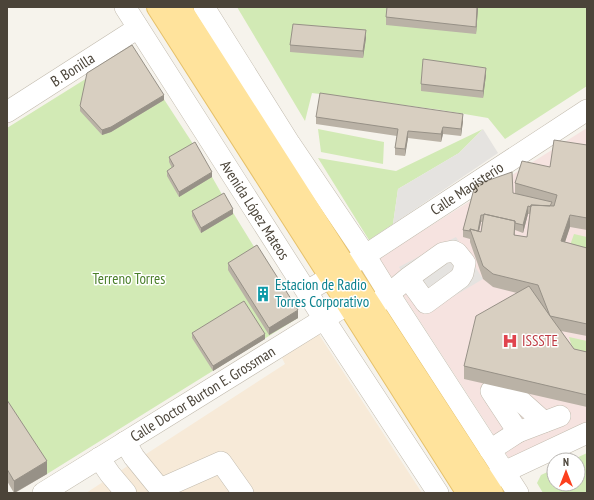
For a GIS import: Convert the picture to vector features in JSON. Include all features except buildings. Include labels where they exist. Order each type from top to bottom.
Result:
[{"type":"main road","name":"Avenida López Mateos","points":[[158,7],[338,272],[370,296],[482,490]]},
{"type":"main road","name":"Avenida López Mateos","points":[[179,7],[338,272]]},
{"type":"street","name":"Avenida López Mateos","points":[[124,7],[324,319],[438,493]]},
{"type":"street","points":[[204,7],[290,144],[365,255],[370,296],[490,450],[518,493]]},
{"type":"street","name":"B. Bonilla","points":[[7,112],[138,28]]},
{"type":"street","name":"Calle Magisterio","points":[[307,291],[365,255],[587,110]]},
{"type":"street","name":"Calle Doctor Burton E. Grossman","points":[[43,493],[324,319],[408,278]]},
{"type":"street","points":[[490,450],[518,432],[552,419],[515,396],[494,394],[518,432]]},
{"type":"street","points":[[482,490],[504,472],[587,433]]},
{"type":"street","points":[[125,442],[158,492],[221,462],[242,493]]},
{"type":"street","points":[[99,458],[126,493]]},
{"type":"shaded area","name":"ISSSTE","points":[[587,128],[587,425],[510,460],[379,258]]},
{"type":"shaded area","points":[[483,129],[498,153],[393,224],[398,189],[459,153]]},
{"type":"shaded area","points":[[456,237],[483,279],[427,312],[399,267]]},
{"type":"shaded area","points":[[318,333],[422,493],[86,493],[285,364],[282,358]]},
{"type":"green space","points":[[237,7],[587,7],[587,86],[505,139],[488,118],[441,110],[312,93],[305,121]]},
{"type":"green space","name":"Terreno Torres","points":[[132,50],[195,147],[224,198],[298,318],[47,474],[7,413],[7,128]]},
{"type":"green space","points":[[318,129],[384,142],[383,164],[321,152]]},
{"type":"green space","points":[[483,129],[459,153],[398,189],[393,224],[369,240],[318,158],[396,171]]},
{"type":"green space","points":[[574,234],[587,237],[587,256],[568,251]]},
{"type":"green space","points":[[569,337],[587,341],[587,360],[575,357]]},
{"type":"green space","points":[[586,453],[587,493],[543,493],[537,483],[541,475],[546,473],[546,492],[586,492]]},
{"type":"place","name":"Estacion de Radio Torres Corporativo","points":[[263,294]]},
{"type":"place","name":"ISSSTE","points":[[510,341]]}]
